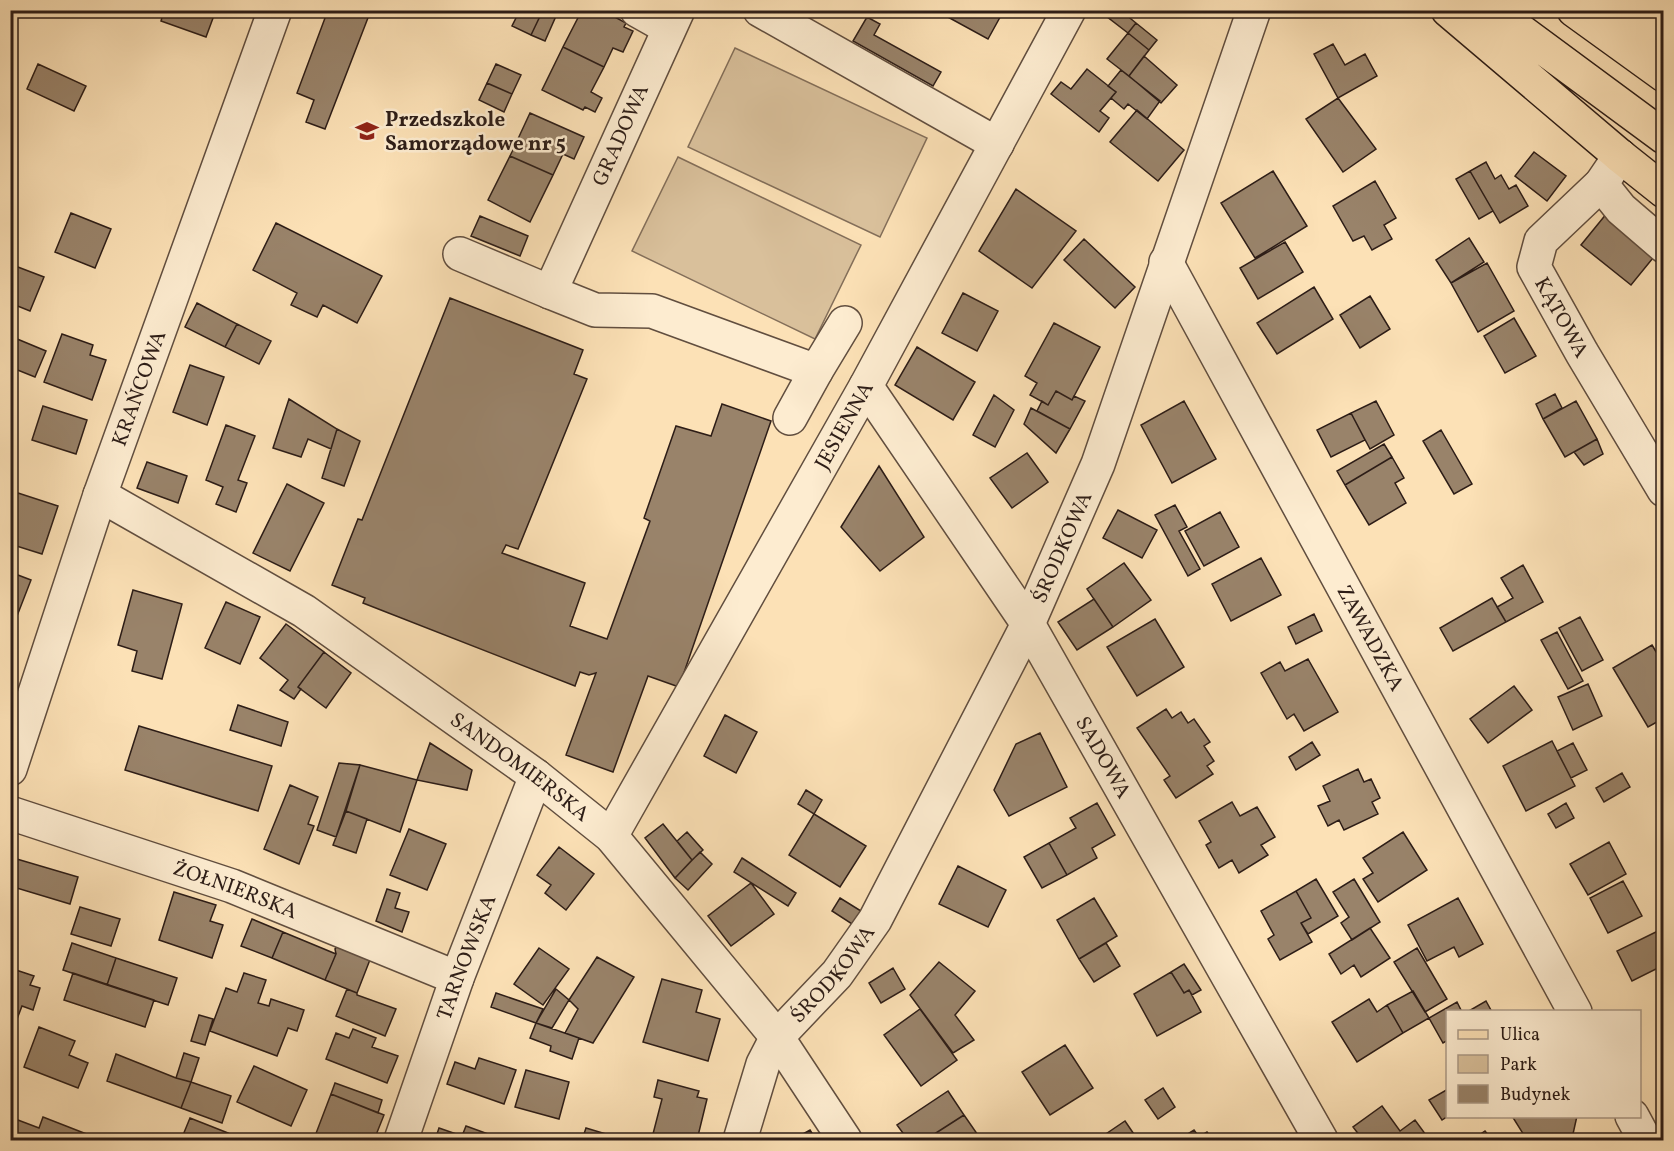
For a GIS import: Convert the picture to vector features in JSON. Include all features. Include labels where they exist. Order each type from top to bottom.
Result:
[{"type":"main road","points":[[1448,10],[1664,191]]},
{"type":"main road","points":[[1492,10],[1664,137]]},
{"type":"main road","points":[[1574,10],[1664,75]]},
{"type":"main road","points":[[1610,10],[1664,40]]},
{"type":"street","name":"KRAŃCOWA","points":[[10,770],[100,495],[275,10]]},
{"type":"street","points":[[637,10],[674,19]]},
{"type":"street","points":[[760,10],[997,144]]},
{"type":"street","name":"JESIENNA","points":[[611,836],[866,386],[1069,10]]},
{"type":"street","name":"ŚRODKOWA","points":[[741,1140],[763,1064],[777,1037],[837,974],[876,920],[1028,624],[1098,464],[1254,10]]},
{"type":"street","name":"GRADOWA","points":[[550,292],[674,19]]},
{"type":"street","name":"KĄTOWA","points":[[1620,156],[1601,184],[1541,241],[1534,267],[1582,353],[1664,490]]},
{"type":"street","points":[[1601,184],[1621,209],[1664,246]]},
{"type":"street","points":[[460,254],[595,310],[652,311],[816,371]]},
{"type":"street","name":"ZAWADZKA","points":[[1166,262],[1574,1010]]},
{"type":"street","points":[[790,418],[845,323]]},
{"type":"street","name":"SADOWA","points":[[866,386],[1028,624],[1321,1140]]},
{"type":"street","name":"SANDOMIERSKA","points":[[100,495],[304,611],[536,776],[611,836],[777,1037],[845,1140]]},
{"type":"street","name":"TARNOWSKA","points":[[401,1140],[457,978],[536,776]]},
{"type":"street","name":"ŻOŁNIERSKA","points":[[10,813],[232,886],[457,978]]},
{"type":"street","points":[[1633,1118],[1645,1140]]},
{"type":"green space","points":[[735,48],[927,138],[880,237],[688,147]]},
{"type":"green space","points":[[678,157],[861,245],[815,339],[632,251]]},
{"type":"building","points":[[164,10],[216,10],[206,37],[161,21]]},
{"type":"building","points":[[328,10],[371,10],[325,129],[306,122],[314,100],[297,93]]},
{"type":"building","points":[[520,10],[543,10],[531,35],[512,26]]},
{"type":"building","points":[[543,10],[556,16],[545,41],[531,35]]},
{"type":"building","points":[[582,10],[602,10],[626,23],[624,27],[633,31],[623,52],[613,48],[604,67],[563,47]]},
{"type":"building","points":[[935,10],[1004,10],[988,39]]},
{"type":"building","points":[[1110,10],[1120,10],[1136,23],[1128,33],[1106,16]]},
{"type":"building","points":[[867,17],[880,24],[874,35],[941,72],[933,86],[853,41]]},
{"type":"building","points":[[1136,23],[1157,40],[1149,50],[1128,33]]},
{"type":"building","points":[[1128,33],[1149,50],[1129,76],[1107,59]]},
{"type":"building","points":[[1333,44],[1345,65],[1365,54],[1377,76],[1338,98],[1314,54]]},
{"type":"building","points":[[563,47],[604,67],[591,92],[602,98],[595,112],[585,107],[583,110],[542,90]]},
{"type":"building","points":[[1144,56],[1177,85],[1161,103],[1129,76]]},
{"type":"building","points":[[38,64],[86,86],[74,111],[27,89]]},
{"type":"building","points":[[496,64],[521,75],[512,94],[487,83]]},
{"type":"building","points":[[1087,69],[1116,92],[1100,111],[1109,118],[1099,132],[1051,94],[1061,82],[1071,89]]},
{"type":"building","points":[[1121,70],[1160,101],[1147,119],[1128,104],[1124,109],[1111,98],[1116,92],[1108,86]]},
{"type":"building","points":[[487,83],[512,94],[504,112],[479,100]]},
{"type":"building","points":[[1338,98],[1376,149],[1343,172],[1306,119]]},
{"type":"building","points":[[1137,110],[1184,150],[1158,181],[1110,142]]},
{"type":"building","points":[[530,113],[584,137],[574,159],[563,154],[553,175],[510,156]]},
{"type":"building","points":[[1534,152],[1566,176],[1547,201],[1515,176]]},
{"type":"building","points":[[510,156],[553,175],[530,222],[488,200]]},
{"type":"building","points":[[1486,162],[1495,179],[1501,175],[1509,189],[1516,185],[1528,206],[1500,223],[1470,171]]},
{"type":"building","points":[[1273,171],[1307,226],[1255,258],[1221,203]]},
{"type":"building","points":[[1470,171],[1493,211],[1479,219],[1456,179]]},
{"type":"building","points":[[1375,181],[1396,218],[1384,225],[1392,239],[1372,250],[1364,236],[1353,241],[1333,206]]},
{"type":"building","points":[[1016,189],[1076,231],[1032,288],[979,251]]},
{"type":"building","points":[[71,213],[111,229],[95,268],[55,252]]},
{"type":"building","points":[[1607,213],[1657,253],[1631,285],[1581,245]]},
{"type":"building","points":[[480,216],[528,236],[520,256],[471,236]]},
{"type":"building","points":[[276,223],[382,276],[357,323],[323,305],[317,317],[291,305],[297,293],[253,270]]},
{"type":"building","points":[[1469,238],[1484,262],[1451,283],[1436,260]]},
{"type":"building","points":[[1084,239],[1135,287],[1115,308],[1064,260]]},
{"type":"building","points":[[1285,242],[1303,272],[1258,299],[1240,268]]},
{"type":"building","points":[[1487,263],[1514,311],[1478,332],[1451,283]]},
{"type":"building","points":[[10,264],[44,277],[30,311],[10,303]]},
{"type":"building","points":[[1314,287],[1333,319],[1277,354],[1257,323]]},
{"type":"building","points":[[963,293],[998,311],[977,351],[942,333]]},
{"type":"building","points":[[1370,296],[1390,329],[1360,348],[1340,315]]},
{"type":"building","points":[[450,298],[583,350],[574,374],[587,379],[518,549],[506,545],[502,553],[585,583],[570,626],[607,639],[650,521],[644,518],[676,426],[711,436],[722,404],[771,421],[679,687],[648,676],[613,772],[566,755],[596,673],[589,675],[580,672],[575,686],[363,603],[365,598],[332,585],[358,519],[362,520]]},
{"type":"building","points":[[197,303],[237,324],[225,347],[185,327]]},
{"type":"building","points":[[1514,318],[1536,356],[1505,373],[1484,336]]},
{"type":"building","points":[[1054,323],[1100,347],[1072,400],[1056,391],[1048,405],[1030,395],[1037,383],[1025,376]]},
{"type":"building","points":[[237,324],[271,341],[259,364],[225,347]]},
{"type":"building","points":[[62,334],[93,345],[90,355],[106,360],[92,400],[44,382]]},
{"type":"building","points":[[10,336],[46,351],[35,377],[10,367]]},
{"type":"building","points":[[917,347],[975,382],[953,420],[895,385]]},
{"type":"building","points":[[190,365],[224,377],[207,425],[173,412]]},
{"type":"building","points":[[1056,391],[1072,400],[1074,396],[1085,401],[1070,429],[1037,411],[1042,401],[1048,405]]},
{"type":"building","points":[[1555,394],[1562,408],[1543,419],[1536,404]]},
{"type":"building","points":[[994,395],[1014,410],[995,447],[973,435]]},
{"type":"building","points":[[289,399],[337,429],[331,449],[308,439],[301,457],[273,448]]},
{"type":"building","points":[[1184,401],[1216,459],[1172,483],[1141,425]]},
{"type":"building","points":[[1376,401],[1394,435],[1370,449],[1351,413]]},
{"type":"building","points":[[1576,401],[1597,439],[1565,457],[1543,419]]},
{"type":"building","points":[[43,406],[87,420],[76,454],[32,440]]},
{"type":"building","points":[[1031,408],[1070,429],[1056,453],[1024,424]]},
{"type":"building","points":[[1351,413],[1365,440],[1331,457],[1317,430]]},
{"type":"building","points":[[226,425],[255,436],[238,480],[247,483],[236,512],[216,504],[223,487],[206,480]]},
{"type":"building","points":[[337,429],[360,441],[344,486],[322,478]]},
{"type":"building","points":[[1441,430],[1472,484],[1454,494],[1423,441]]},
{"type":"building","points":[[1597,439],[1603,454],[1584,465],[1574,452]]},
{"type":"building","points":[[1384,444],[1392,457],[1345,485],[1337,471]]},
{"type":"building","points":[[1027,453],[1048,482],[1012,508],[990,478]]},
{"type":"building","points":[[1392,457],[1404,478],[1395,483],[1406,503],[1369,525],[1345,485]]},
{"type":"building","points":[[147,462],[187,476],[178,503],[137,488]]},
{"type":"building","points":[[879,466],[924,537],[880,571],[841,527]]},
{"type":"building","points":[[287,484],[324,503],[290,571],[253,553]]},
{"type":"building","points":[[18,493],[58,506],[42,554],[10,544],[10,516]]},
{"type":"building","points":[[1175,505],[1187,527],[1179,531],[1200,569],[1188,576],[1155,515]]},
{"type":"building","points":[[1118,510],[1157,530],[1142,558],[1103,538]]},
{"type":"building","points":[[1220,512],[1239,547],[1204,566],[1185,531]]},
{"type":"building","points":[[1261,558],[1281,595],[1231,621],[1212,584]]},
{"type":"building","points":[[1124,563],[1151,600],[1113,627],[1087,589]]},
{"type":"building","points":[[1523,565],[1543,602],[1506,622],[1497,607],[1513,598],[1501,578]]},
{"type":"building","points":[[10,572],[31,580],[10,634]]},
{"type":"building","points":[[133,590],[182,604],[162,679],[132,671],[137,651],[118,645]]},
{"type":"building","points":[[1492,598],[1506,622],[1453,651],[1440,628]]},
{"type":"building","points":[[1094,599],[1113,627],[1077,650],[1058,622]]},
{"type":"building","points":[[226,602],[260,617],[240,664],[205,648]]},
{"type":"building","points":[[1314,614],[1322,631],[1296,644],[1288,627]]},
{"type":"building","points":[[1580,617],[1603,660],[1582,671],[1559,628]]},
{"type":"building","points":[[1155,619],[1184,667],[1137,696],[1107,647]]},
{"type":"building","points":[[286,624],[324,652],[298,687],[301,689],[294,699],[280,690],[288,680],[260,658]]},
{"type":"building","points":[[1557,632],[1583,681],[1568,689],[1541,640]]},
{"type":"building","points":[[1652,645],[1664,665],[1664,718],[1648,727],[1613,668]]},
{"type":"building","points":[[324,652],[351,673],[326,708],[298,687]]},
{"type":"building","points":[[1308,659],[1338,712],[1304,731],[1294,714],[1287,719],[1261,673],[1280,662],[1285,671]]},
{"type":"building","points":[[1588,684],[1602,716],[1573,730],[1558,697]]},
{"type":"building","points":[[1514,686],[1532,710],[1488,743],[1470,719]]},
{"type":"building","points":[[238,705],[288,722],[281,746],[230,730]]},
{"type":"building","points":[[1166,709],[1172,718],[1181,712],[1188,723],[1194,719],[1210,742],[1204,746],[1214,761],[1207,766],[1213,774],[1176,798],[1164,780],[1170,776],[1137,728]]},
{"type":"building","points":[[725,715],[757,732],[736,773],[704,756]]},
{"type":"building","points":[[139,726],[272,766],[258,811],[125,770]]},
{"type":"building","points":[[1040,733],[1067,787],[1009,816],[994,790],[1016,744]]},
{"type":"building","points":[[1552,741],[1575,786],[1526,811],[1503,766]]},
{"type":"building","points":[[1312,742],[1320,755],[1296,770],[1289,757]]},
{"type":"building","points":[[430,743],[472,770],[467,790],[417,780]]},
{"type":"building","points":[[1573,743],[1587,770],[1571,778],[1557,751]]},
{"type":"building","points":[[339,763],[360,765],[336,837],[317,830]]},
{"type":"building","points":[[360,765],[417,780],[400,832],[346,811]]},
{"type":"building","points":[[1358,769],[1364,782],[1371,779],[1380,798],[1372,802],[1378,814],[1344,830],[1339,820],[1328,826],[1318,806],[1330,801],[1323,786]]},
{"type":"building","points":[[1622,773],[1630,787],[1604,802],[1596,788]]},
{"type":"building","points":[[290,785],[318,797],[308,824],[314,826],[299,864],[264,849]]},
{"type":"building","points":[[806,790],[822,800],[814,814],[798,804]]},
{"type":"building","points":[[1232,802],[1240,816],[1257,807],[1275,837],[1261,845],[1268,855],[1239,873],[1232,860],[1219,868],[1206,845],[1211,842],[1199,821]]},
{"type":"building","points":[[1097,803],[1115,835],[1092,848],[1097,858],[1067,875],[1049,843],[1076,828],[1070,818]]},
{"type":"building","points":[[1566,803],[1574,818],[1556,828],[1548,814]]},
{"type":"building","points":[[346,811],[367,819],[356,853],[333,845]]},
{"type":"building","points":[[814,814],[866,846],[840,887],[789,855]]},
{"type":"building","points":[[663,824],[692,860],[675,878],[645,838]]},
{"type":"building","points":[[409,829],[446,844],[427,890],[390,875]]},
{"type":"building","points":[[687,832],[703,850],[692,860],[677,841]]},
{"type":"building","points":[[1403,832],[1427,870],[1378,902],[1363,879],[1373,873],[1363,858]]},
{"type":"building","points":[[1609,842],[1626,874],[1588,895],[1570,864]]},
{"type":"building","points":[[1049,843],[1067,875],[1042,888],[1024,857]]},
{"type":"building","points":[[559,847],[594,874],[566,910],[545,893],[551,885],[537,875]]},
{"type":"building","points":[[700,852],[712,864],[688,890],[675,878]]},
{"type":"building","points":[[10,857],[78,877],[70,904],[10,886]]},
{"type":"building","points":[[742,858],[796,893],[788,906],[734,872]]},
{"type":"building","points":[[958,866],[1006,890],[988,927],[939,904]]},
{"type":"building","points":[[1316,879],[1338,916],[1308,934],[1301,923],[1311,918],[1296,891]]},
{"type":"building","points":[[1354,879],[1380,922],[1352,940],[1341,923],[1349,917],[1333,892]]},
{"type":"building","points":[[1623,881],[1642,916],[1608,933],[1590,898]]},
{"type":"building","points":[[751,883],[774,914],[731,946],[708,916]]},
{"type":"building","points":[[387,889],[400,893],[395,908],[409,912],[402,932],[376,921]]},
{"type":"building","points":[[1296,891],[1311,918],[1301,923],[1312,942],[1280,960],[1268,939],[1274,935],[1261,911]]},
{"type":"building","points":[[174,892],[216,905],[210,921],[223,925],[212,958],[159,940]]},
{"type":"building","points":[[840,898],[861,911],[852,924],[832,911]]},
{"type":"building","points":[[1094,898],[1117,936],[1079,959],[1057,920]]},
{"type":"building","points":[[1458,898],[1483,944],[1459,957],[1454,947],[1427,961],[1408,925]]},
{"type":"building","points":[[80,907],[120,919],[111,946],[71,934]]},
{"type":"building","points":[[252,919],[283,932],[272,958],[241,946]]},
{"type":"building","points":[[1370,928],[1390,958],[1361,977],[1354,965],[1341,974],[1329,954]]},
{"type":"building","points":[[1664,928],[1664,965],[1632,981],[1617,951]]},
{"type":"building","points":[[283,932],[336,954],[325,980],[272,958]]},
{"type":"building","points":[[342,939],[373,952],[357,993],[325,980],[336,954],[335,949]]},
{"type":"building","points":[[72,943],[116,958],[107,985],[63,970]]},
{"type":"building","points":[[1106,943],[1120,966],[1094,982],[1079,959]]},
{"type":"building","points":[[539,948],[569,969],[543,1005],[514,984]]},
{"type":"building","points":[[1417,948],[1447,999],[1425,1012],[1394,962]]},
{"type":"building","points":[[597,957],[634,977],[593,1043],[565,1033],[578,1009],[569,1000]]},
{"type":"building","points":[[116,958],[177,978],[168,1005],[107,985]]},
{"type":"building","points":[[939,962],[975,991],[955,1015],[974,1040],[953,1053],[910,995]]},
{"type":"building","points":[[1184,964],[1201,990],[1192,995],[1189,990],[1184,993],[1171,972]]},
{"type":"building","points":[[10,968],[34,976],[30,985],[40,988],[33,1010],[22,1006],[17,1019],[10,1017]]},
{"type":"building","points":[[893,968],[905,989],[881,1003],[869,983]]},
{"type":"building","points":[[1171,972],[1184,993],[1189,990],[1201,1012],[1157,1036],[1134,994]]},
{"type":"building","points":[[73,973],[154,1000],[145,1027],[64,1000]]},
{"type":"building","points":[[244,973],[266,980],[258,1003],[269,1006],[271,999],[304,1010],[297,1031],[288,1028],[277,1056],[210,1031],[226,988],[237,992]]},
{"type":"building","points":[[662,979],[702,990],[696,1012],[720,1019],[708,1061],[643,1042]]},
{"type":"building","points":[[347,989],[396,1009],[385,1036],[336,1016]]},
{"type":"building","points":[[556,989],[569,1000],[552,1028],[536,1023]]},
{"type":"building","points":[[1413,991],[1429,1018],[1403,1033],[1387,1005]]},
{"type":"building","points":[[496,993],[543,1009],[536,1023],[491,1007]]},
{"type":"building","points":[[1369,999],[1377,1012],[1387,1005],[1403,1033],[1357,1062],[1332,1022]]},
{"type":"building","points":[[1486,1001],[1491,1010],[1470,1010]]},
{"type":"building","points":[[1457,1002],[1461,1010],[1446,1010],[1446,1041],[1443,1043],[1429,1018]]},
{"type":"building","points":[[920,1009],[957,1060],[921,1086],[884,1035]]},
{"type":"building","points":[[199,1015],[213,1019],[205,1045],[191,1041]]},
{"type":"building","points":[[536,1023],[579,1038],[572,1059],[550,1051],[551,1046],[530,1038]]},
{"type":"building","points":[[39,1027],[75,1041],[69,1055],[88,1063],[78,1088],[24,1067]]},
{"type":"building","points":[[353,1029],[376,1038],[372,1047],[398,1056],[387,1083],[326,1059],[336,1033],[349,1038]]},
{"type":"building","points":[[1065,1045],[1093,1088],[1050,1115],[1022,1072]]},
{"type":"building","points":[[184,1053],[199,1058],[191,1082],[176,1078]]},
{"type":"building","points":[[116,1054],[191,1082],[181,1108],[107,1081]]},
{"type":"building","points":[[479,1058],[516,1070],[504,1104],[447,1084],[455,1062],[475,1069]]},
{"type":"building","points":[[254,1066],[307,1090],[291,1126],[237,1102]]},
{"type":"building","points":[[526,1070],[569,1082],[559,1119],[515,1107]]},
{"type":"building","points":[[658,1080],[699,1091],[697,1097],[707,1099],[697,1140],[678,1140],[653,1134],[662,1099],[654,1097]]},
{"type":"building","points":[[191,1082],[231,1096],[222,1123],[181,1108]]},
{"type":"building","points":[[335,1083],[382,1100],[378,1113],[331,1094]]},
{"type":"building","points":[[1163,1088],[1175,1107],[1158,1119],[1145,1100]]},
{"type":"building","points":[[1446,1090],[1446,1117],[1442,1120],[1429,1100]]},
{"type":"building","points":[[948,1091],[964,1115],[925,1140],[908,1140],[897,1125]]},
{"type":"building","points":[[331,1094],[384,1115],[374,1140],[325,1140],[315,1136]]},
{"type":"building","points":[[1382,1106],[1400,1131],[1415,1120],[1426,1135],[1419,1140],[1363,1140],[1353,1127]]},
{"type":"building","points":[[964,1115],[980,1138],[977,1140],[925,1140]]},
{"type":"building","points":[[10,1117],[39,1128],[43,1117],[89,1135],[87,1140],[10,1140]]},
{"type":"building","points":[[190,1118],[230,1134],[227,1140],[181,1140]]},
{"type":"building","points":[[1513,1118],[1577,1118],[1573,1134],[1561,1140],[1527,1140]]},
{"type":"building","points":[[1125,1121],[1138,1140],[1097,1140]]},
{"type":"building","points":[[466,1126],[499,1138],[498,1140],[435,1140],[439,1128],[462,1136]]},
{"type":"building","points":[[586,1128],[606,1134],[604,1140],[582,1140]]},
{"type":"building","points":[[810,1130],[816,1140],[792,1140]]},
{"type":"building","points":[[1194,1130],[1199,1137],[1207,1132],[1213,1140],[1178,1140]]},
{"type":"building","points":[[1485,1131],[1492,1140],[1472,1140]]},
{"type":"place","name":"Przedszkole Samorządowe nr 5","points":[[367,131]]}]
